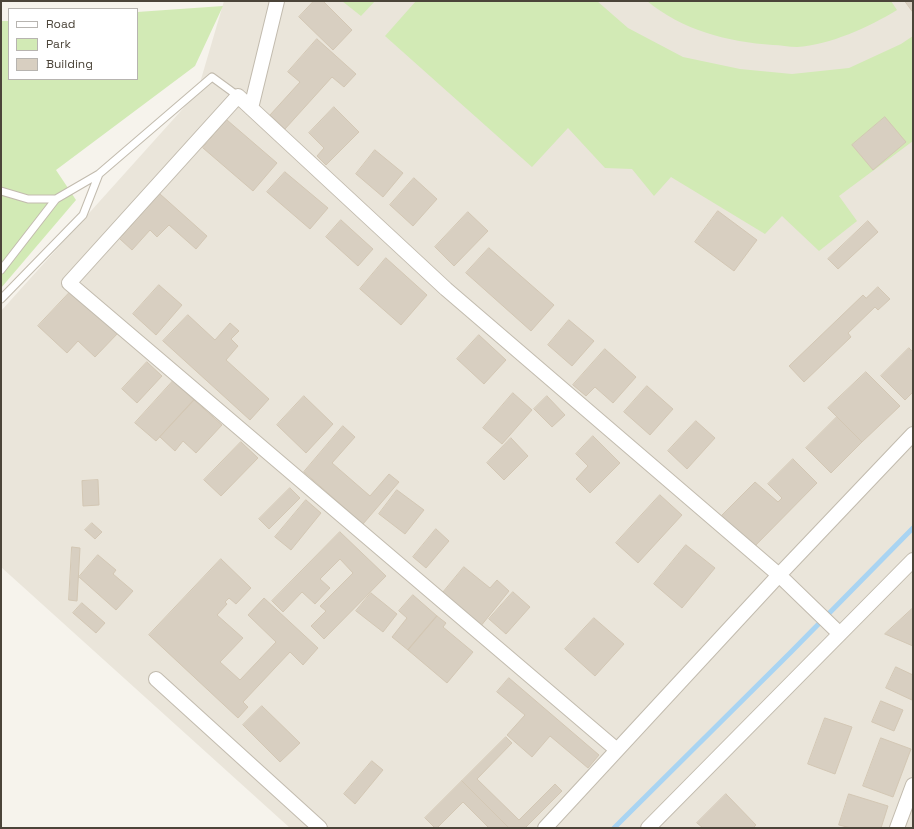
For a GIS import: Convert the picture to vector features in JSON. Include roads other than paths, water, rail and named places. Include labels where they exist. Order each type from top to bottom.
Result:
[{"type":"street","points":[[252,108],[277,1]]},
{"type":"street","points":[[617,750],[69,283],[238,96],[446,289],[779,575],[840,634]]},
{"type":"street","points":[[545,828],[779,575],[913,434]]},
{"type":"street","points":[[648,828],[913,560]]},
{"type":"street","points":[[156,679],[320,828]]},
{"type":"street","points":[[897,828],[913,785]]},
{"type":"lane","points":[[1,270],[56,199],[99,174],[212,77],[238,96]]},
{"type":"lane","points":[[1,299],[83,214],[99,174]]},
{"type":"lane","points":[[1,191],[28,199],[56,199]]},
{"type":"waterway","points":[[614,828],[913,528]]}]
